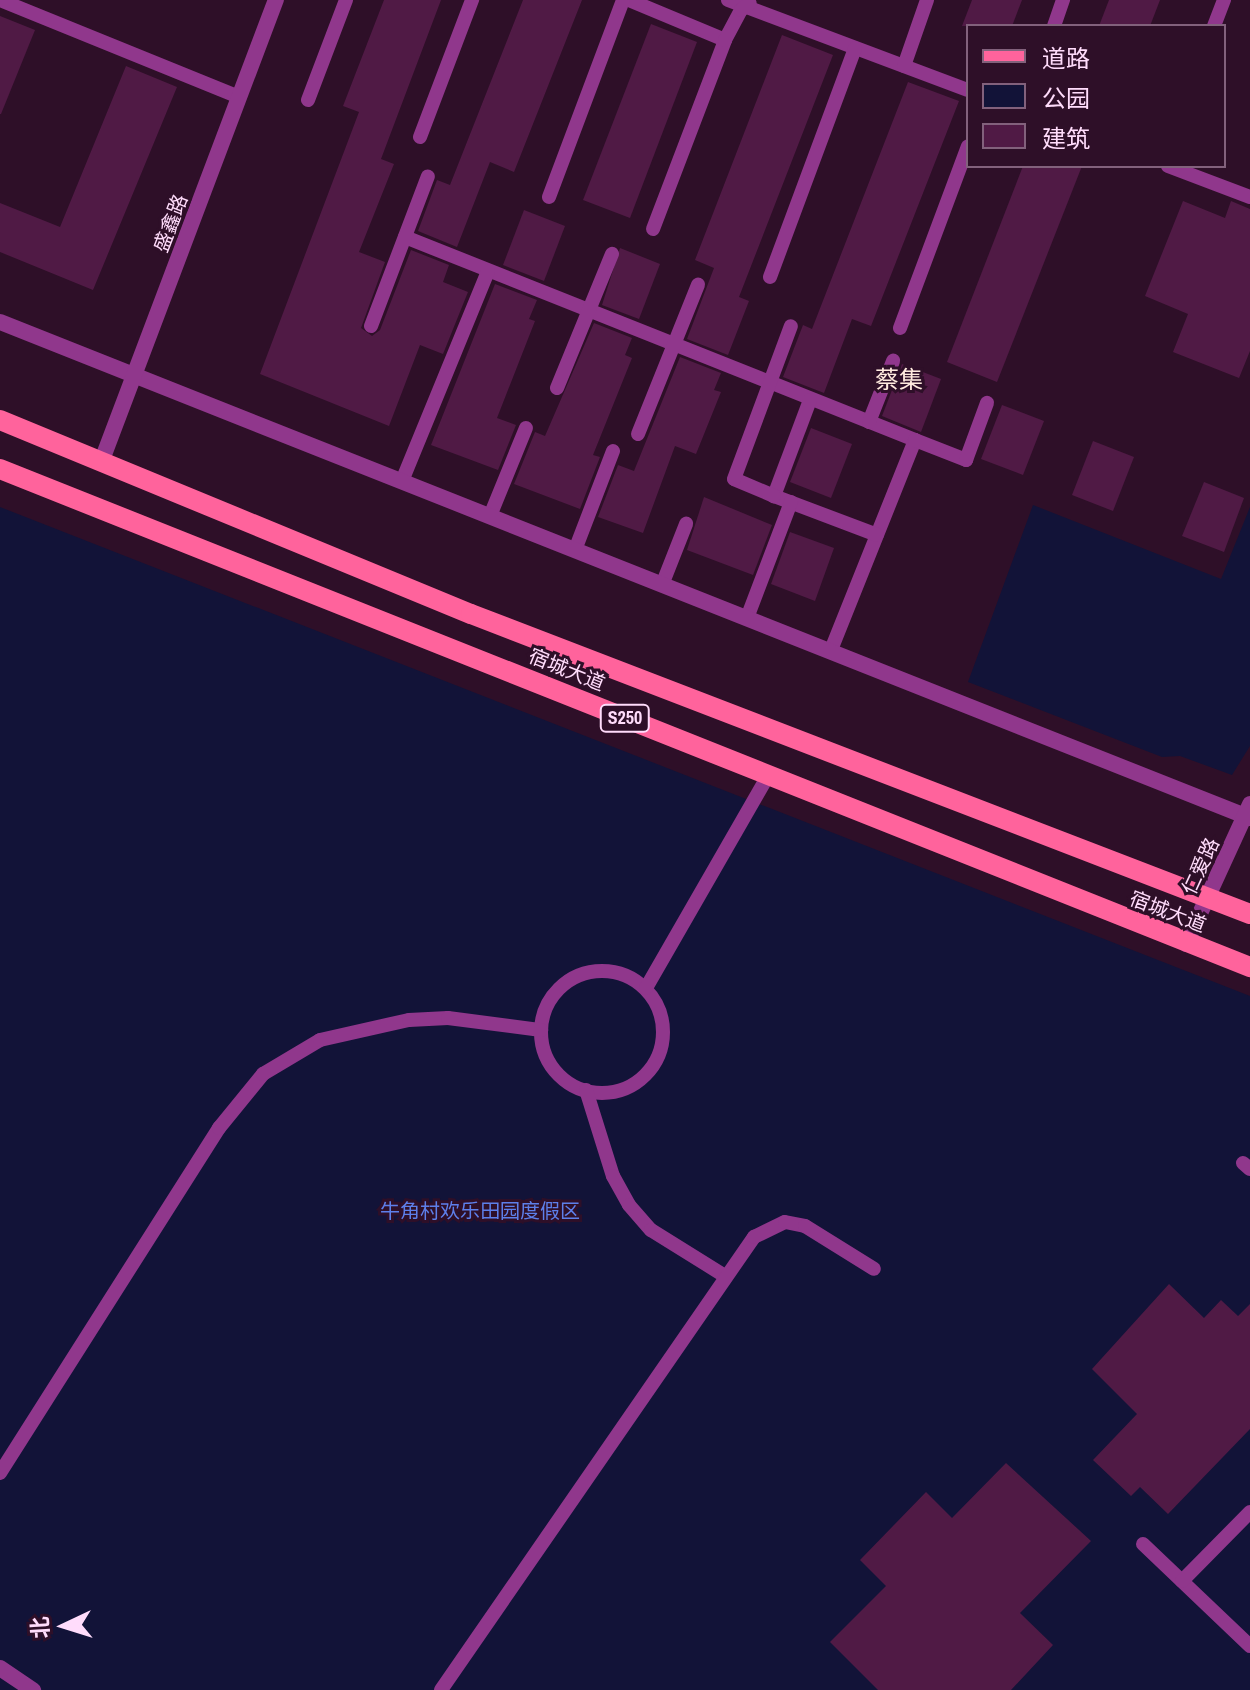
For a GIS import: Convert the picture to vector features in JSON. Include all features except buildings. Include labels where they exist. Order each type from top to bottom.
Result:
[{"type":"main road","name":"宿城大道","points":[[0,420],[486,620],[1250,914]]},
{"type":"main road","name":"宿城大道","points":[[0,469],[1250,967]]},
{"type":"street","name":"盛鑫路","points":[[102,460],[276,0]]},
{"type":"street","points":[[0,322],[830,652],[1248,813]]},
{"type":"street","name":"仁爱路","points":[[1186,944],[1248,813]]},
{"type":"street","points":[[0,1668],[33,1690]]},
{"type":"lane","points":[[0,0],[239,97]]},
{"type":"lane","points":[[308,100],[346,0]]},
{"type":"lane","points":[[420,137],[472,0]]},
{"type":"lane","points":[[549,197],[623,0]]},
{"type":"lane","points":[[629,0],[725,40]]},
{"type":"lane","points":[[728,0],[750,3],[855,48],[966,89]]},
{"type":"lane","points":[[904,66],[927,0]]},
{"type":"lane","points":[[1055,24],[1063,0]]},
{"type":"lane","points":[[1215,24],[1224,0]]},
{"type":"lane","points":[[653,229],[725,40],[750,3]]},
{"type":"lane","points":[[770,277],[855,48]]},
{"type":"lane","points":[[900,328],[966,151]]},
{"type":"lane","points":[[1173,168],[1250,197]]},
{"type":"lane","points":[[371,326],[428,176]]},
{"type":"lane","points":[[405,237],[966,460],[987,403]]},
{"type":"lane","points":[[557,388],[612,254]]},
{"type":"lane","points":[[402,481],[488,271]]},
{"type":"lane","points":[[638,434],[698,285]]},
{"type":"lane","points":[[791,326],[734,479],[877,535]]},
{"type":"lane","points":[[869,422],[893,361]]},
{"type":"lane","points":[[774,496],[810,400]]},
{"type":"lane","points":[[490,516],[526,428]]},
{"type":"lane","points":[[830,652],[915,440]]},
{"type":"lane","points":[[575,550],[613,451]]},
{"type":"lane","points":[[747,618],[791,502]]},
{"type":"lane","points":[[662,585],[686,524]]},
{"type":"lane","points":[[646,988],[768,776]]},
{"type":"lane","points":[[610,971],[646,988],[663,1025],[654,1063],[625,1089],[586,1090],[553,1068],[541,1030],[550,1001],[571,979],[610,971]]},
{"type":"lane","points":[[0,1473],[219,1128],[263,1074],[320,1040],[409,1020],[448,1018],[541,1030]]},
{"type":"lane","points":[[586,1090],[613,1176],[629,1205],[651,1230],[725,1276]]},
{"type":"lane","points":[[441,1690],[754,1237],[785,1222],[805,1226],[874,1269]]},
{"type":"lane","points":[[1182,1581],[1250,1512]]},
{"type":"lane","points":[[1143,1544],[1250,1646]]},
{"type":"green space","points":[[1033,505],[1221,579],[1250,507],[1250,746],[1232,775],[1180,756],[1162,757],[968,682]]},
{"type":"green space","name":"牛角村欢乐田园度假区","points":[[0,507],[1250,996],[1250,1690],[0,1690]]},
{"type":"district","name":"蔡集","points":[[899,380]]}]
